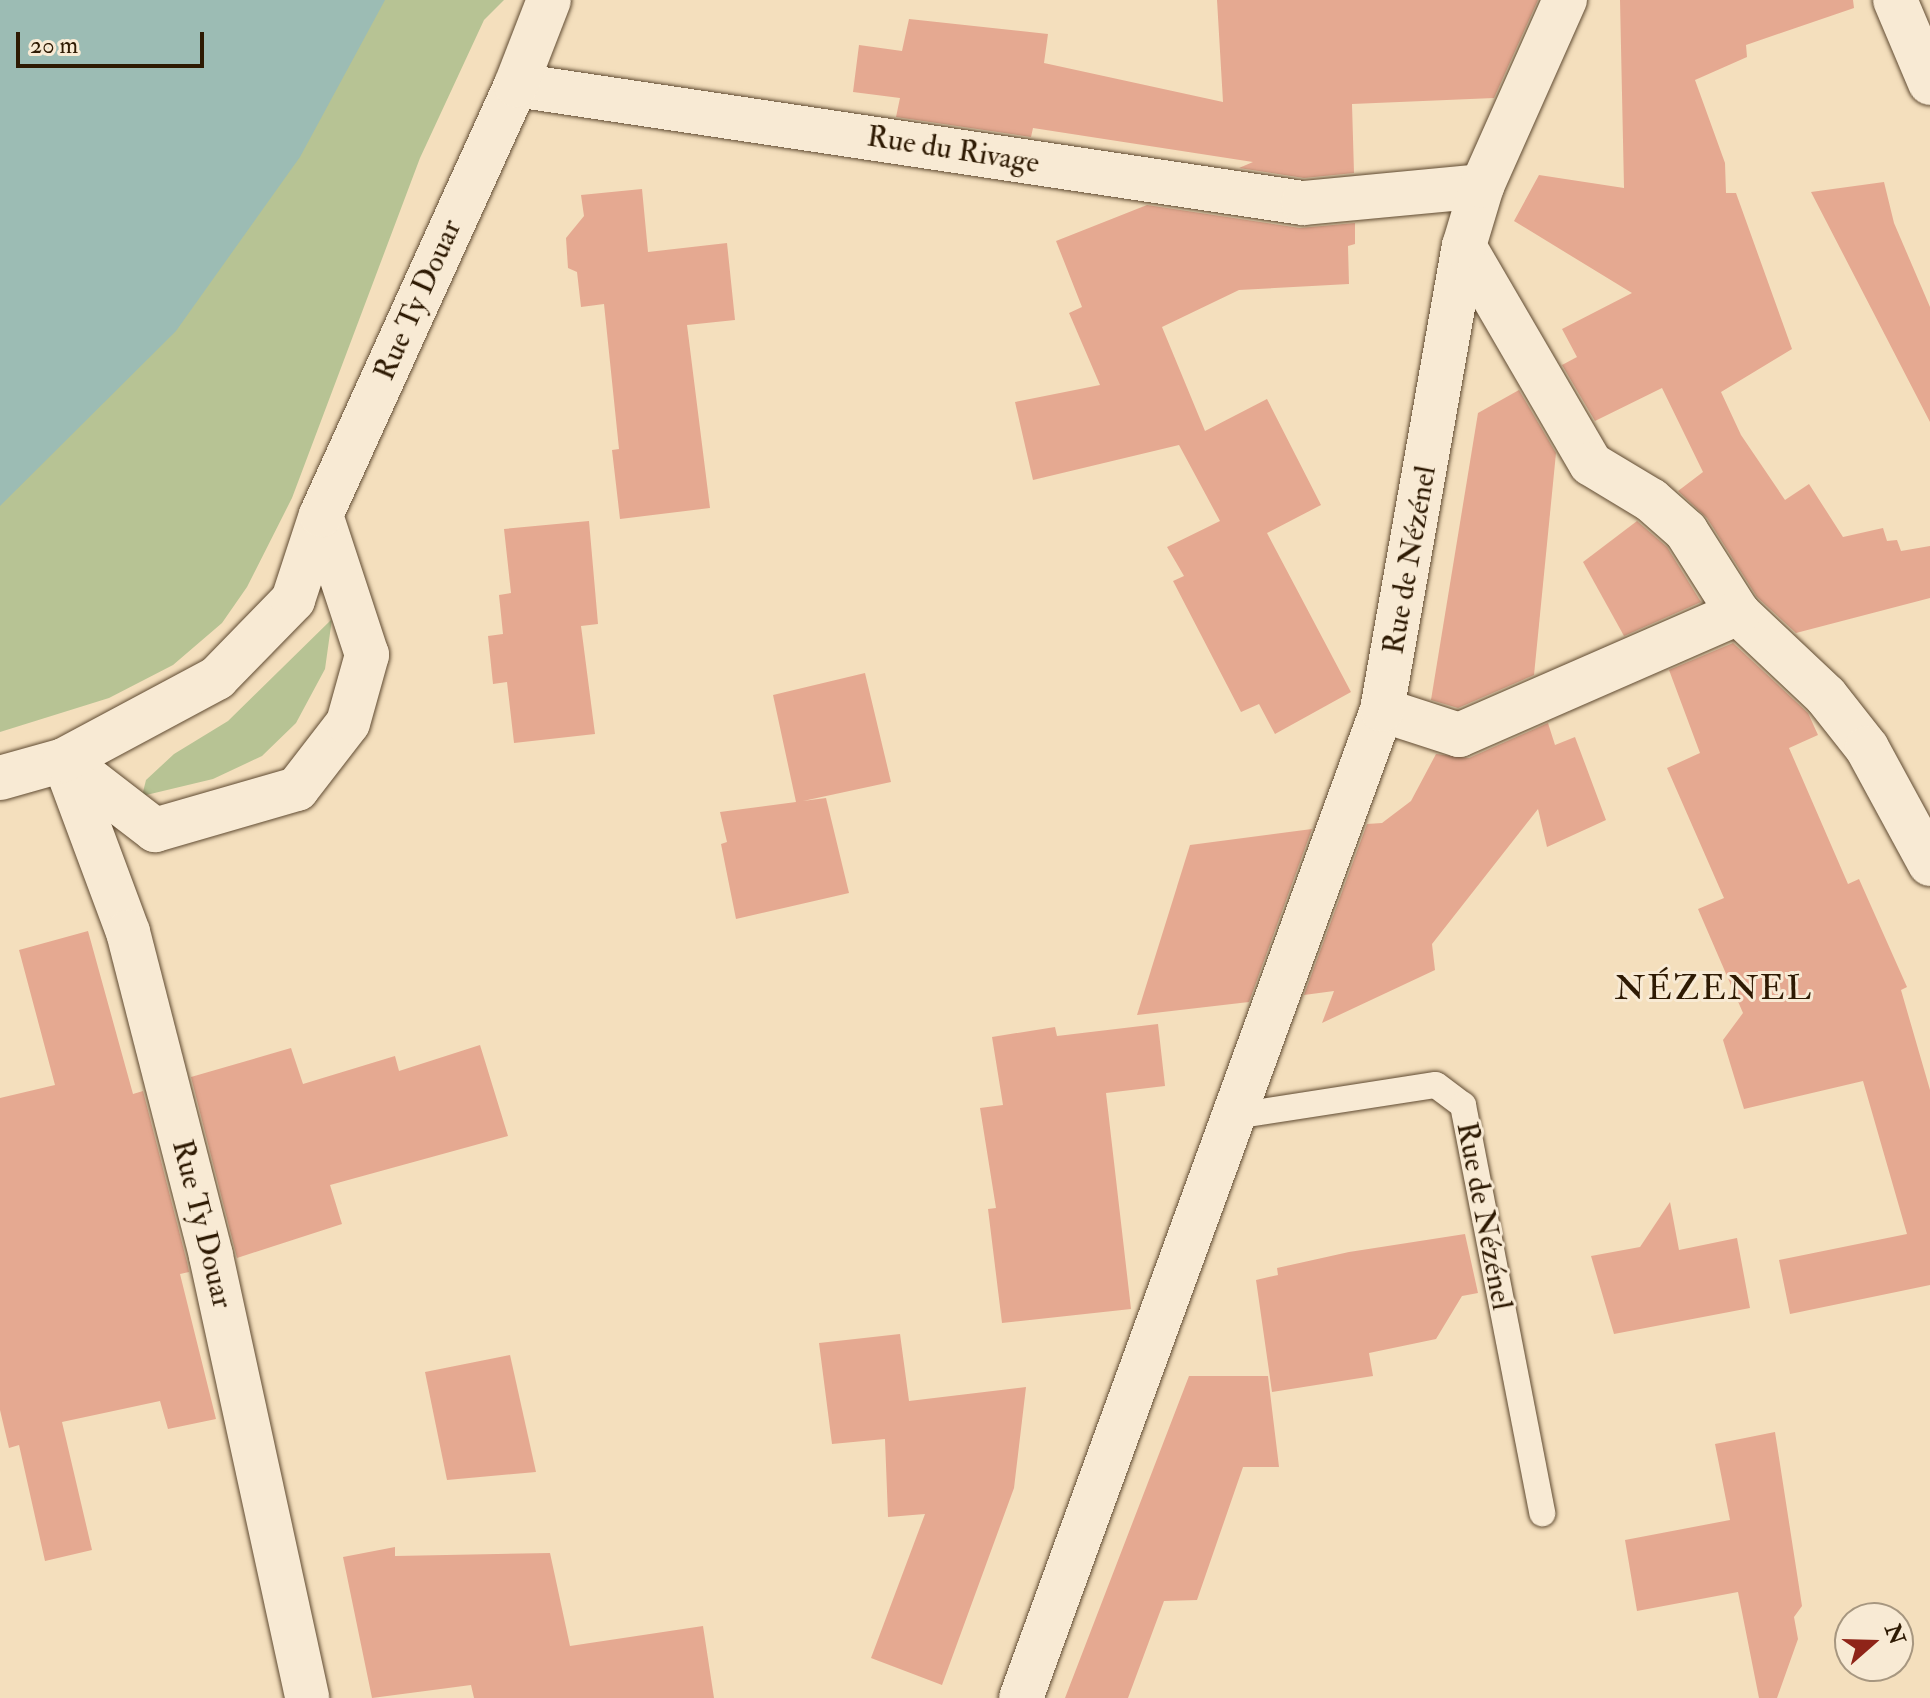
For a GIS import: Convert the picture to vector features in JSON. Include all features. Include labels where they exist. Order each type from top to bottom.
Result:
[{"type":"street","points":[[516,85],[549,0]]},
{"type":"street","name":"Rue de Nézénel","points":[[1021,1698],[1382,710],[1464,246],[1482,186],[1565,0]]},
{"type":"street","points":[[1895,0],[1930,83]]},
{"type":"street","name":"Rue du Rivage","points":[[516,85],[1303,203],[1482,186]]},
{"type":"street","name":"Rue Ty Douar","points":[[307,1698],[211,1256],[128,932],[64,760],[217,678],[293,600],[321,515],[516,85]]},
{"type":"street","points":[[1464,246],[1591,464],[1651,500],[1686,531],[1738,613],[1826,696],[1867,748],[1930,864]]},
{"type":"street","points":[[0,778],[64,760],[155,830],[297,789],[348,723],[367,655],[321,515]]},
{"type":"street","points":[[1382,710],[1459,735],[1738,613]]},
{"type":"lane","name":"Rue de Nézénel","points":[[1235,1116],[1436,1085],[1463,1105],[1542,1513]]},
{"type":"green space","points":[[0,0],[504,0],[484,20],[420,158],[292,498],[247,587],[222,623],[173,665],[109,698],[0,732]]},
{"type":"green space","points":[[332,619],[325,669],[296,723],[262,756],[213,779],[142,796],[146,780],[174,754],[228,721]]},
{"type":"water","points":[[0,0],[385,0],[300,157],[176,331],[0,506]]},
{"type":"building","points":[[1217,0],[1538,0],[1494,98],[1352,104],[1354,173],[1304,178],[1239,168],[1253,162],[1033,128],[1031,137],[896,117],[900,98],[853,92],[859,45],[902,51],[909,19],[1048,34],[1044,63],[1223,102]]},
{"type":"building","points":[[1620,0],[1853,0],[1854,8],[1746,45],[1747,57],[1695,80],[1725,163],[1726,193],[1736,193],[1792,349],[1721,392],[1741,435],[1785,500],[1809,484],[1843,537],[1883,528],[1887,541],[1897,540],[1901,551],[1930,546],[1930,598],[1796,633],[1757,597],[1707,518],[1678,491],[1703,472],[1662,388],[1595,421],[1562,365],[1577,357],[1562,329],[1632,293],[1514,221],[1539,175],[1624,188]]},
{"type":"building","points":[[1884,182],[1894,223],[1930,307],[1930,422],[1811,192]]},
{"type":"building","points":[[642,189],[648,252],[727,243],[735,320],[687,325],[710,508],[620,519],[612,450],[619,449],[604,304],[581,307],[577,272],[568,268],[566,238],[584,216],[581,195]]},
{"type":"building","points":[[1147,205],[1300,228],[1355,223],[1355,244],[1348,246],[1349,284],[1239,290],[1162,327],[1205,431],[1267,399],[1321,505],[1267,533],[1351,692],[1275,734],[1259,704],[1241,712],[1173,581],[1184,576],[1167,547],[1220,521],[1179,445],[1033,480],[1015,402],[1100,385],[1069,313],[1082,307],[1056,241]]},
{"type":"building","points":[[1519,390],[1556,453],[1534,675],[1458,708],[1431,700],[1478,413]]},
{"type":"building","points":[[589,521],[598,624],[581,626],[595,734],[514,743],[507,682],[493,684],[488,636],[503,634],[499,595],[511,593],[504,529]]},
{"type":"building","points":[[1637,521],[1667,547],[1701,602],[1624,636],[1583,562]]},
{"type":"building","points":[[1733,643],[1808,713],[1818,735],[1789,748],[1848,884],[1859,879],[1907,987],[1901,990],[1930,1090],[1930,1285],[1790,1314],[1779,1260],[1907,1234],[1863,1081],[1744,1109],[1723,1040],[1743,1013],[1698,909],[1724,898],[1667,768],[1700,753],[1669,670]]},
{"type":"building","points":[[865,673],[891,782],[803,801],[826,798],[849,893],[736,919],[721,844],[727,842],[720,812],[796,802],[773,695]]},
{"type":"building","points":[[1548,723],[1555,745],[1575,737],[1606,820],[1547,847],[1538,809],[1432,944],[1435,970],[1322,1023],[1334,991],[1304,995],[1367,824],[1382,823],[1411,801],[1436,754],[1469,758]]},
{"type":"building","points":[[1312,829],[1249,1002],[1137,1015],[1190,845]]},
{"type":"building","points":[[88,931],[133,1094],[143,1091],[187,1262],[189,1272],[180,1274],[216,1419],[168,1429],[160,1401],[62,1422],[92,1550],[45,1561],[19,1445],[9,1448],[0,1410],[0,1098],[55,1085],[19,950]]},
{"type":"building","points":[[1158,1024],[1165,1086],[1106,1093],[1131,1309],[1002,1323],[988,1209],[996,1208],[980,1108],[1003,1105],[992,1037],[1055,1027],[1057,1036]]},
{"type":"building","points":[[480,1045],[508,1136],[330,1185],[342,1224],[237,1258],[191,1077],[291,1048],[303,1084],[395,1056],[399,1071]]},
{"type":"building","points":[[1670,1202],[1679,1250],[1737,1238],[1750,1308],[1614,1334],[1591,1256],[1640,1247]]},
{"type":"building","points":[[1465,1234],[1478,1293],[1462,1296],[1436,1339],[1369,1353],[1373,1376],[1272,1392],[1256,1280],[1278,1275],[1277,1268],[1349,1252]]},
{"type":"building","points":[[900,1334],[909,1401],[1026,1387],[1014,1488],[942,1685],[871,1658],[925,1514],[888,1517],[885,1439],[832,1444],[819,1343]]},
{"type":"building","points":[[510,1355],[536,1472],[447,1480],[425,1372]]},
{"type":"building","points":[[1189,1376],[1268,1376],[1279,1467],[1243,1467],[1197,1600],[1164,1601],[1128,1698],[1065,1698]]},
{"type":"building","points":[[1775,1432],[1802,1606],[1794,1617],[1798,1639],[1777,1698],[1759,1698],[1738,1592],[1637,1611],[1625,1540],[1730,1520],[1715,1444]]},
{"type":"building","points":[[395,1547],[395,1556],[550,1553],[570,1646],[703,1626],[714,1698],[474,1698],[471,1685],[372,1698],[343,1557]]},
{"type":"district","name":"NÉZENEL","points":[[1714,989]]}]
